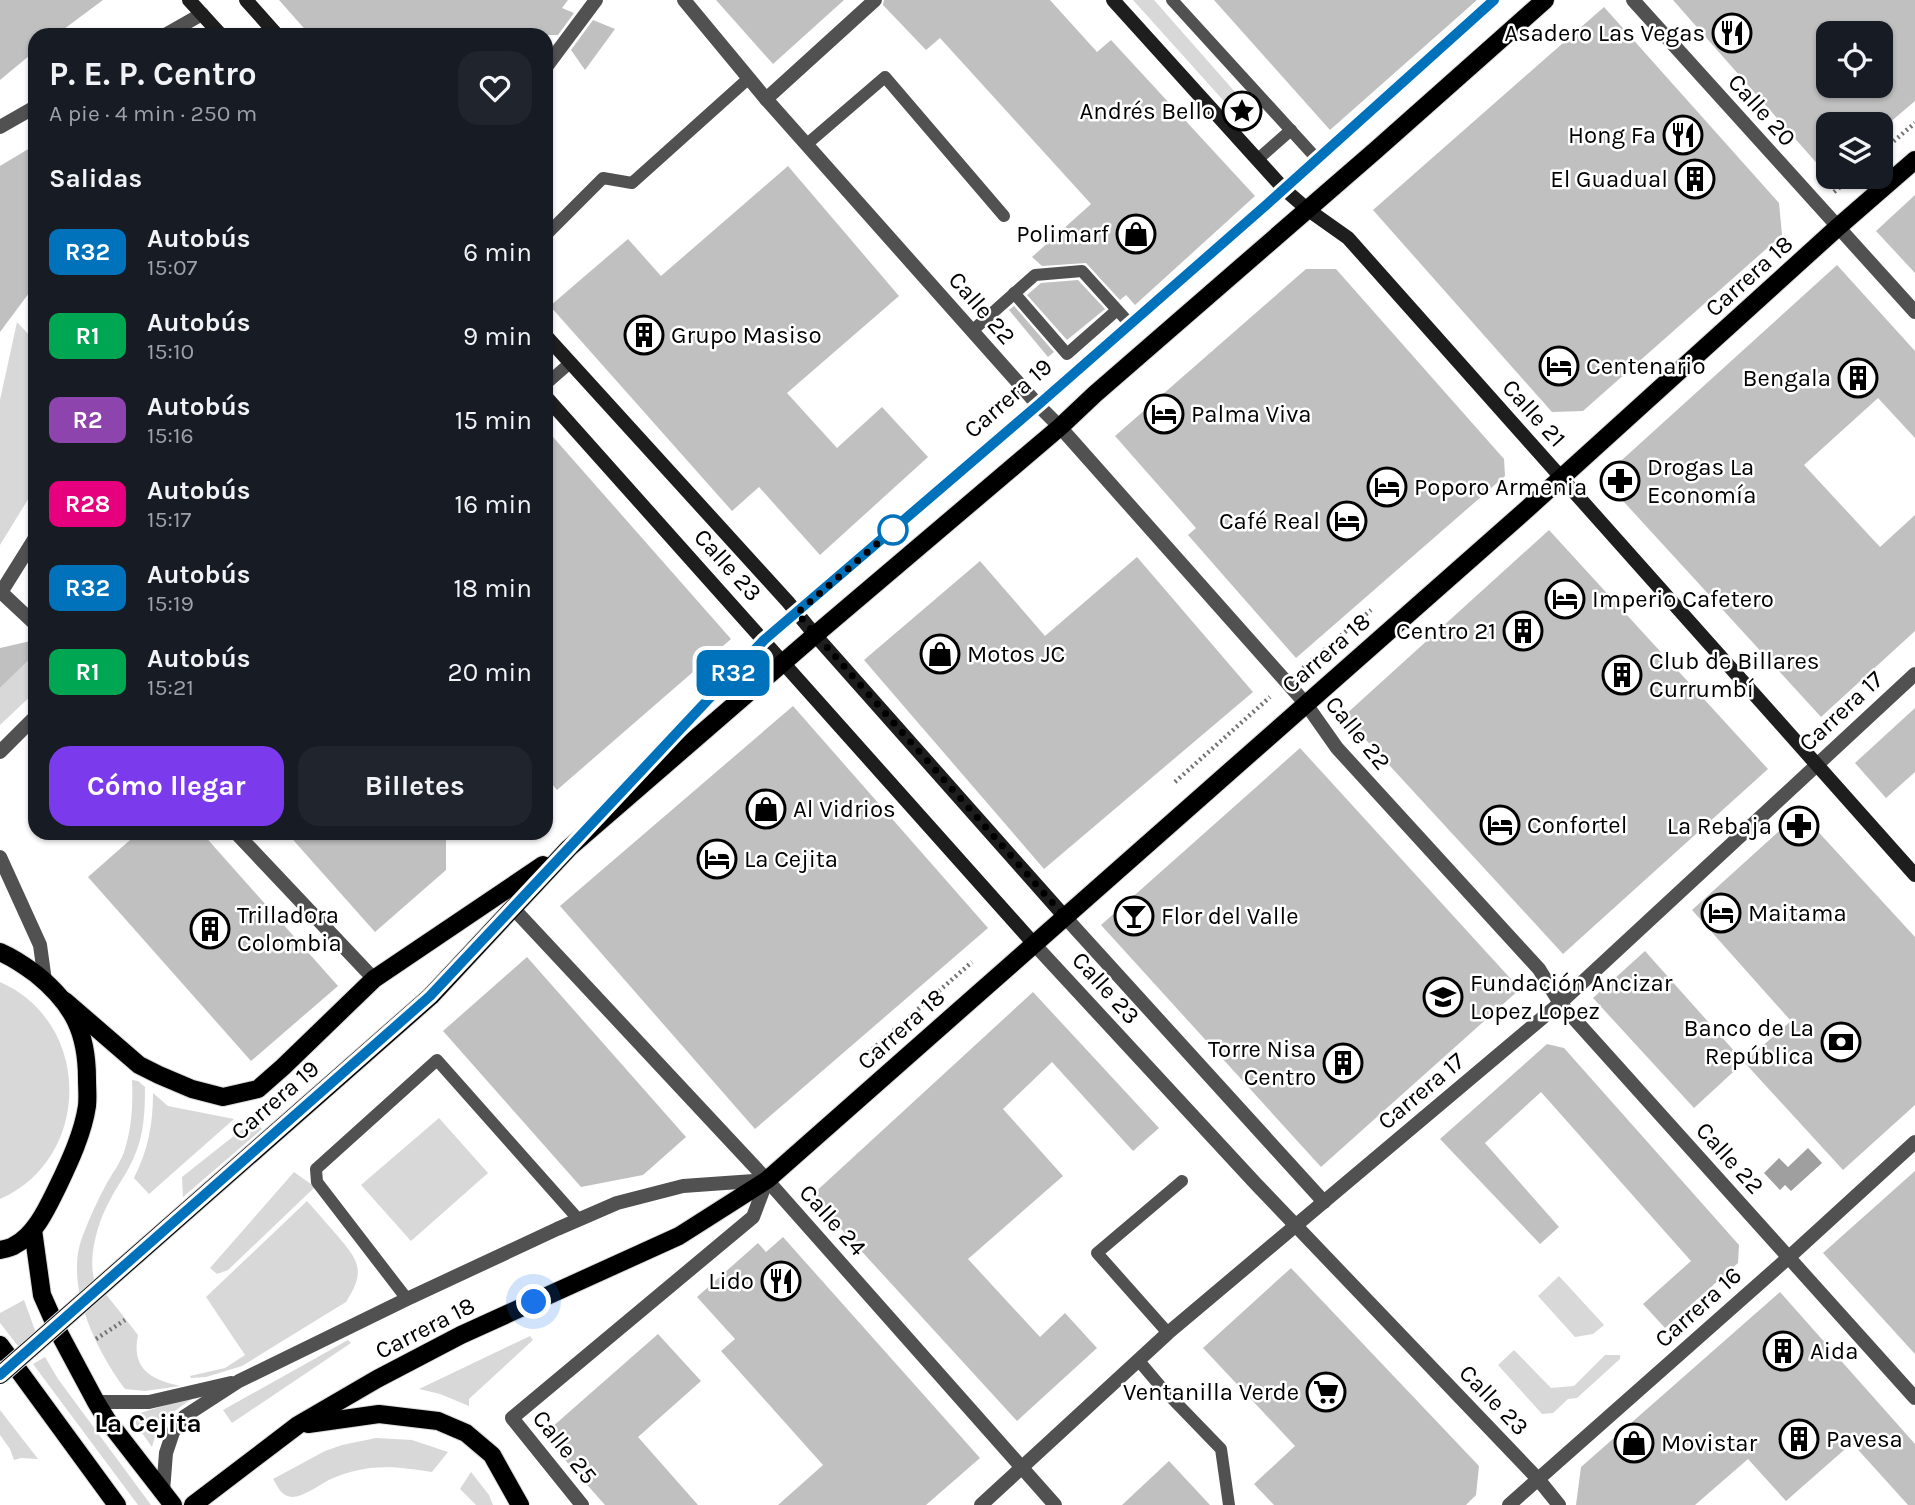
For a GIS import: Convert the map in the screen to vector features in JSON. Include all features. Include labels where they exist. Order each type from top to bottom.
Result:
[{"type":"main road","points":[[189,0],[215,28]]},
{"type":"main road","points":[[246,0],[271,28]]},
{"type":"main road","name":"Calle 21","points":[[1113,0],[1284,189],[1348,238],[1915,875]]},
{"type":"main road","name":"Carrera 19","points":[[0,1375],[430,996],[569,848],[1060,427],[1545,0]]},
{"type":"main road","name":"Carrera 18","points":[[193,1505],[298,1425],[377,1379],[461,1335],[679,1236],[768,1180],[1561,478],[1915,160]]},
{"type":"main road","name":"Calle 23","points":[[553,344],[797,613],[1065,917]]},
{"type":"main road","name":"Calle 23","points":[[553,405],[1034,944]]},
{"type":"main road","points":[[0,952],[15,958],[45,981],[139,1065],[192,1089],[223,1097],[258,1089],[374,979],[569,848]]},
{"type":"main road","points":[[5,1250],[33,1230],[66,1169],[87,1105],[86,1051],[81,1031],[65,1001]]},
{"type":"main road","points":[[33,1230],[42,1295],[58,1331],[107,1420],[168,1498]]},
{"type":"main road","points":[[0,1345],[117,1505]]},
{"type":"main road","points":[[298,1425],[379,1414],[438,1421],[466,1433],[492,1455],[520,1505]]},
{"type":"street","points":[[553,58],[596,0]]},
{"type":"street","name":"Calle 22","points":[[684,0],[766,99],[1306,704],[1337,748],[1539,969],[1560,1003],[1915,1398]]},
{"type":"street","points":[[766,99],[874,0]]},
{"type":"street","name":"Calle 20","points":[[1633,0],[1915,312]]},
{"type":"street","points":[[177,28],[202,14]]},
{"type":"street","points":[[0,127],[28,111]]},
{"type":"street","points":[[28,549],[1,593],[28,618]]},
{"type":"street","name":"Carrera 17","points":[[981,1505],[1168,1333],[1560,1003],[1915,674]]},
{"type":"street","points":[[0,752],[28,724]]},
{"type":"street","points":[[243,840],[374,979]]},
{"type":"street","points":[[0,857],[40,946],[45,981]]},
{"type":"street","name":"Calle 24","points":[[513,908],[768,1180],[1055,1505]]},
{"type":"street","name":"Calle 23","points":[[1065,917],[1324,1202]]},
{"type":"street","name":"Calle 23","points":[[1034,944],[1295,1226],[1538,1479],[1559,1505]]},
{"type":"street","name":"Carrera 16","points":[[1509,1505],[1915,1142]]},
{"type":"street","name":"Carrera 18","points":[[168,1498],[166,1453],[173,1432],[185,1416],[239,1381],[407,1299],[617,1203],[683,1186],[768,1180],[754,1217],[512,1419]]},
{"type":"street","name":"Carrera 18","points":[[96,1402],[149,1402],[239,1381]]},
{"type":"street","name":"Calle 25","points":[[512,1419],[582,1505]]},
{"type":"lane","points":[[1172,0],[1317,159]]},
{"type":"lane","name":"Carrera 19","points":[[569,848],[764,640],[1038,405],[1494,0]]},
{"type":"lane","points":[[807,144],[885,77],[1004,216]]},
{"type":"lane","points":[[553,228],[603,178],[632,183],[749,78]]},
{"type":"lane","points":[[1257,160],[1291,130]]},
{"type":"lane","points":[[972,331],[1035,275],[1082,271],[1130,324]]},
{"type":"lane","points":[[1014,293],[1067,354],[1117,310]]},
{"type":"lane","points":[[553,378],[570,363]]},
{"type":"lane","points":[[407,1299],[317,1182],[317,1169],[437,1060],[579,1220]]},
{"type":"lane","points":[[1168,1333],[1097,1253],[1182,1181]]},
{"type":"lane","points":[[1139,1361],[1221,1449],[1229,1505]]},
{"type":"path","points":[[1893,142],[1915,123]]},
{"type":"path","points":[[96,1339],[125,1320]]},
{"type":"shaded area","points":[[1133,0],[1154,0],[1250,109],[1240,119]]},
{"type":"shaded area","points":[[17,322],[28,334],[28,499],[0,545],[0,400]]},
{"type":"shaded area","points":[[28,661],[28,699],[0,725],[0,688]]},
{"type":"shaded area","points":[[0,982],[30,1001],[52,1027],[65,1058],[69,1090],[65,1123],[52,1154],[30,1180],[0,1199]]},
{"type":"shaded area","points":[[132,1080],[145,1087],[142,1132],[132,1163],[102,1218],[93,1249],[92,1270],[94,1279],[138,1335],[138,1356],[146,1371],[160,1380],[180,1386],[145,1391],[125,1389],[103,1355],[86,1316],[77,1274],[83,1235],[125,1149],[132,1114]]},
{"type":"shaded area","points":[[153,1093],[168,1106],[234,1119],[149,1194],[134,1178],[149,1137]]},
{"type":"shaded area","points":[[439,1118],[488,1173],[411,1241],[361,1185]]},
{"type":"shaded area","points":[[254,1120],[262,1129],[183,1197],[182,1177]]},
{"type":"shaded area","points":[[1808,1148],[1822,1163],[1791,1191],[1785,1185],[1780,1190],[1764,1173],[1779,1158],[1788,1167]]},
{"type":"shaded area","points":[[294,1172],[315,1187],[228,1270],[217,1274],[210,1268]]},
{"type":"shaded area","points":[[307,1201],[344,1243],[357,1266],[356,1282],[346,1302],[242,1366],[206,1377],[191,1378],[190,1376],[225,1368],[245,1355],[206,1297]]},
{"type":"shaded area","points":[[1559,1276],[1604,1325],[1593,1334],[1575,1337],[1538,1296]]},
{"type":"shaded area","points":[[24,1300],[36,1333],[18,1346],[0,1323],[0,1313]]},
{"type":"shaded area","points":[[530,1336],[533,1340],[469,1399],[469,1406],[419,1389]]},
{"type":"shaded area","points":[[348,1340],[351,1343],[232,1423],[223,1410]]},
{"type":"shaded area","points":[[1514,1350],[1551,1388],[1574,1386],[1605,1355],[1620,1355],[1620,1359],[1577,1398],[1568,1399],[1553,1413],[1542,1414],[1498,1365]]},
{"type":"shaded area","points":[[45,1357],[58,1379],[151,1505],[138,1505],[33,1364]]},
{"type":"shaded area","points":[[196,1396],[163,1423],[152,1447],[130,1416]]},
{"type":"shaded area","points":[[0,1410],[38,1459],[14,1460],[0,1435]]},
{"type":"shaded area","points":[[376,1438],[412,1440],[448,1452],[432,1472],[393,1467],[357,1470],[292,1497],[282,1493],[273,1479],[325,1451]]},
{"type":"shaded area","points":[[471,1472],[489,1495],[493,1505],[476,1505],[460,1489]]},
{"type":"building","points":[[0,0],[103,0],[65,28],[28,28],[28,57],[0,80]]},
{"type":"building","points":[[279,0],[568,0],[562,8],[574,13],[558,35],[553,35],[553,28],[304,28]]},
{"type":"building","points":[[716,0],[844,0],[773,64]]},
{"type":"building","points":[[884,0],[1050,0],[1097,52],[1111,40],[1255,196],[1135,305],[1126,295],[1120,300],[1086,263],[1042,266],[1032,257],[1091,204],[940,38],[926,50],[883,5]]},
{"type":"building","points":[[1214,0],[1477,0],[1330,130]]},
{"type":"building","points":[[1673,0],[1915,0],[1915,101],[1893,120],[1893,112],[1816,112],[1816,162]]},
{"type":"building","points":[[1604,7],[1779,203],[1782,235],[1583,411],[1552,412],[1373,210]]},
{"type":"building","points":[[593,20],[615,29],[585,70],[571,50]]},
{"type":"building","points":[[28,149],[28,294],[0,332],[0,166]]},
{"type":"building","points":[[788,166],[899,296],[787,393],[837,448],[882,407],[928,457],[820,555],[759,487],[732,511],[553,309],[553,303],[628,239],[661,276]]},
{"type":"building","points":[[1915,195],[1915,273],[1876,231]]},
{"type":"building","points":[[1837,265],[1915,351],[1915,438],[1878,398],[1804,465],[1880,547],[1915,515],[1915,631],[1821,717],[1602,478]]},
{"type":"building","points":[[1306,269],[1336,269],[1504,459],[1505,476],[1296,658],[1188,535],[1196,528],[1115,436]]},
{"type":"building","points":[[1078,280],[1105,309],[1067,340],[1027,295],[1041,283]]},
{"type":"building","points":[[1014,306],[1054,352],[1048,357],[1009,310]]},
{"type":"building","points":[[553,437],[731,639],[557,790],[553,785]]},
{"type":"building","points":[[1549,530],[1768,769],[1563,954],[1344,716]]},
{"type":"building","points":[[1137,557],[1253,692],[1044,869],[864,660],[980,561],[1045,636]]},
{"type":"building","points":[[28,642],[28,661],[0,688],[0,648]]},
{"type":"building","points":[[793,706],[988,928],[755,1129],[560,906]]},
{"type":"building","points":[[1915,708],[1915,772],[1886,798],[1855,763]]},
{"type":"building","points":[[1300,748],[1520,989],[1321,1167],[1101,925]]},
{"type":"building","points":[[1800,812],[1915,937],[1915,1105],[1843,1170],[1744,1062],[1791,1021],[1692,910]]},
{"type":"building","name":"Trilladora Colombia","points":[[130,840],[208,840],[338,986],[251,1061],[88,877]]},
{"type":"building","points":[[293,840],[446,840],[446,870],[375,932]]},
{"type":"building","points":[[1645,951],[1744,1062],[1694,1108],[1593,998]]},
{"type":"building","points":[[527,957],[686,1137],[643,1175],[581,1187],[443,1031]]},
{"type":"building","points":[[1033,992],[1159,1128],[1133,1151],[1052,1062],[1003,1109],[1063,1176],[968,1259],[1040,1337],[1065,1313],[1097,1348],[1017,1421],[811,1196]]},
{"type":"building","points":[[1547,1044],[1564,1048],[1739,1245],[1738,1263],[1665,1328],[1643,1304],[1691,1261],[1541,1092],[1485,1143],[1559,1227],[1540,1244],[1440,1139]]},
{"type":"building","points":[[1915,1171],[1915,1354],[1823,1253]]},
{"type":"building","points":[[783,1237],[980,1458],[926,1505],[778,1505],[823,1465],[721,1351],[735,1339],[697,1297],[758,1243],[766,1252]]},
{"type":"building","name":"Ventanilla Verde","points":[[1291,1268],[1479,1466],[1476,1495],[1466,1505],[1274,1505],[1254,1484],[1295,1446],[1203,1348]]},
{"type":"building","points":[[1780,1292],[1915,1444],[1915,1505],[1908,1505],[1852,1443],[1786,1501],[1748,1459],[1695,1505],[1576,1505],[1581,1467]]},
{"type":"building","points":[[658,1334],[701,1381],[638,1437],[698,1505],[605,1505],[543,1435]]},
{"type":"building","points":[[1169,1461],[1210,1505],[1122,1505]]},
{"type":"bus line","name":"R32","points":[[0,1375],[430,996],[764,640],[1265,206],[1494,0]]},
{"type":"place","name":"Asadero Las Vegas","points":[[1732,33]]},
{"type":"place","name":"Andrés Bello","points":[[1242,111]]},
{"type":"place","name":"Hong Fa","points":[[1683,135]]},
{"type":"place","name":"El Guadual","points":[[1695,179]]},
{"type":"place","name":"Polimarf","points":[[1136,234]]},
{"type":"place","name":"Grupo Masiso","points":[[644,335]]},
{"type":"place","name":"Centenario","points":[[1559,366]]},
{"type":"place","name":"Bengala","points":[[1858,378]]},
{"type":"place","name":"Palma Viva","points":[[1164,414]]},
{"type":"place","name":"Drogas La Economía","points":[[1620,481]]},
{"type":"place","name":"Poporo Armenia","points":[[1387,487]]},
{"type":"place","name":"Café Real","points":[[1347,521]]},
{"type":"place","name":"Imperio Cafetero","points":[[1565,599]]},
{"type":"place","name":"Centro 21","points":[[1523,631]]},
{"type":"place","name":"Motos JC","points":[[940,654]]},
{"type":"place","name":"Club de Billares Currumbí","points":[[1622,675]]},
{"type":"place","name":"Al Vidrios","points":[[766,809]]},
{"type":"place","name":"Confortel","points":[[1500,825]]},
{"type":"place","name":"La Rebaja","points":[[1799,826]]},
{"type":"place","name":"La Cejita","points":[[717,859]]},
{"type":"place","name":"Maitama","points":[[1721,913]]},
{"type":"place","name":"Flor del Valle","points":[[1134,916]]},
{"type":"place","name":"Trilladora Colombia","points":[[210,929]]},
{"type":"place","name":"Fundación Ancizar Lopez Lopez","points":[[1443,997]]},
{"type":"place","name":"Banco de La República","points":[[1841,1042]]},
{"type":"place","name":"Torre Nisa Centro","points":[[1343,1063]]},
{"type":"place","name":"Lido","points":[[781,1281]]},
{"type":"place","name":"Aida","points":[[1783,1351]]},
{"type":"place","name":"Ventanilla Verde","points":[[1326,1392]]},
{"type":"place","name":"Pavesa","points":[[1799,1439]]},
{"type":"place","name":"Movistar","points":[[1634,1443]]},
{"type":"district","name":"La Cejita","points":[[148,1423]]},
{"type":"route","points":[[534,1302],[679,1236],[768,1180],[1065,917],[797,613],[893,530]]}]
